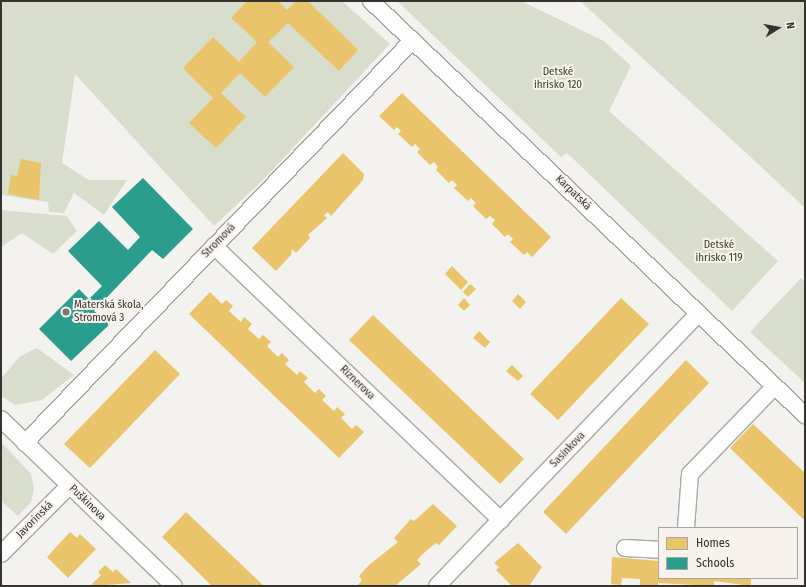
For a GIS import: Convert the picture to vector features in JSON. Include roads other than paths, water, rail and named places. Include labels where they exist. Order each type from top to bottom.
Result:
[{"type":"street","name":"Karpatská","points":[[371,1],[805,415]]},
{"type":"street","name":"Stromová","points":[[25,443],[413,40]]},
{"type":"street","name":"Riznerova","points":[[214,246],[501,520]]},
{"type":"street","name":"Sasinkova","points":[[437,586],[699,313]]},
{"type":"street","points":[[686,527],[690,474],[775,386]]},
{"type":"street","name":"Puškinova","points":[[1,419],[68,486],[174,586]]},
{"type":"street","name":"Javorinská","points":[[1,554],[68,486]]},
{"type":"street","points":[[625,548],[658,550]]},
{"type":"place","name":"Materská škola, Stromová 3","points":[[66,312]]},
{"type":"park label","name":"Detské ihrisko 120","points":[[558,79]]},
{"type":"park label","name":"Detské ihrisko 119","points":[[719,252]]}]
